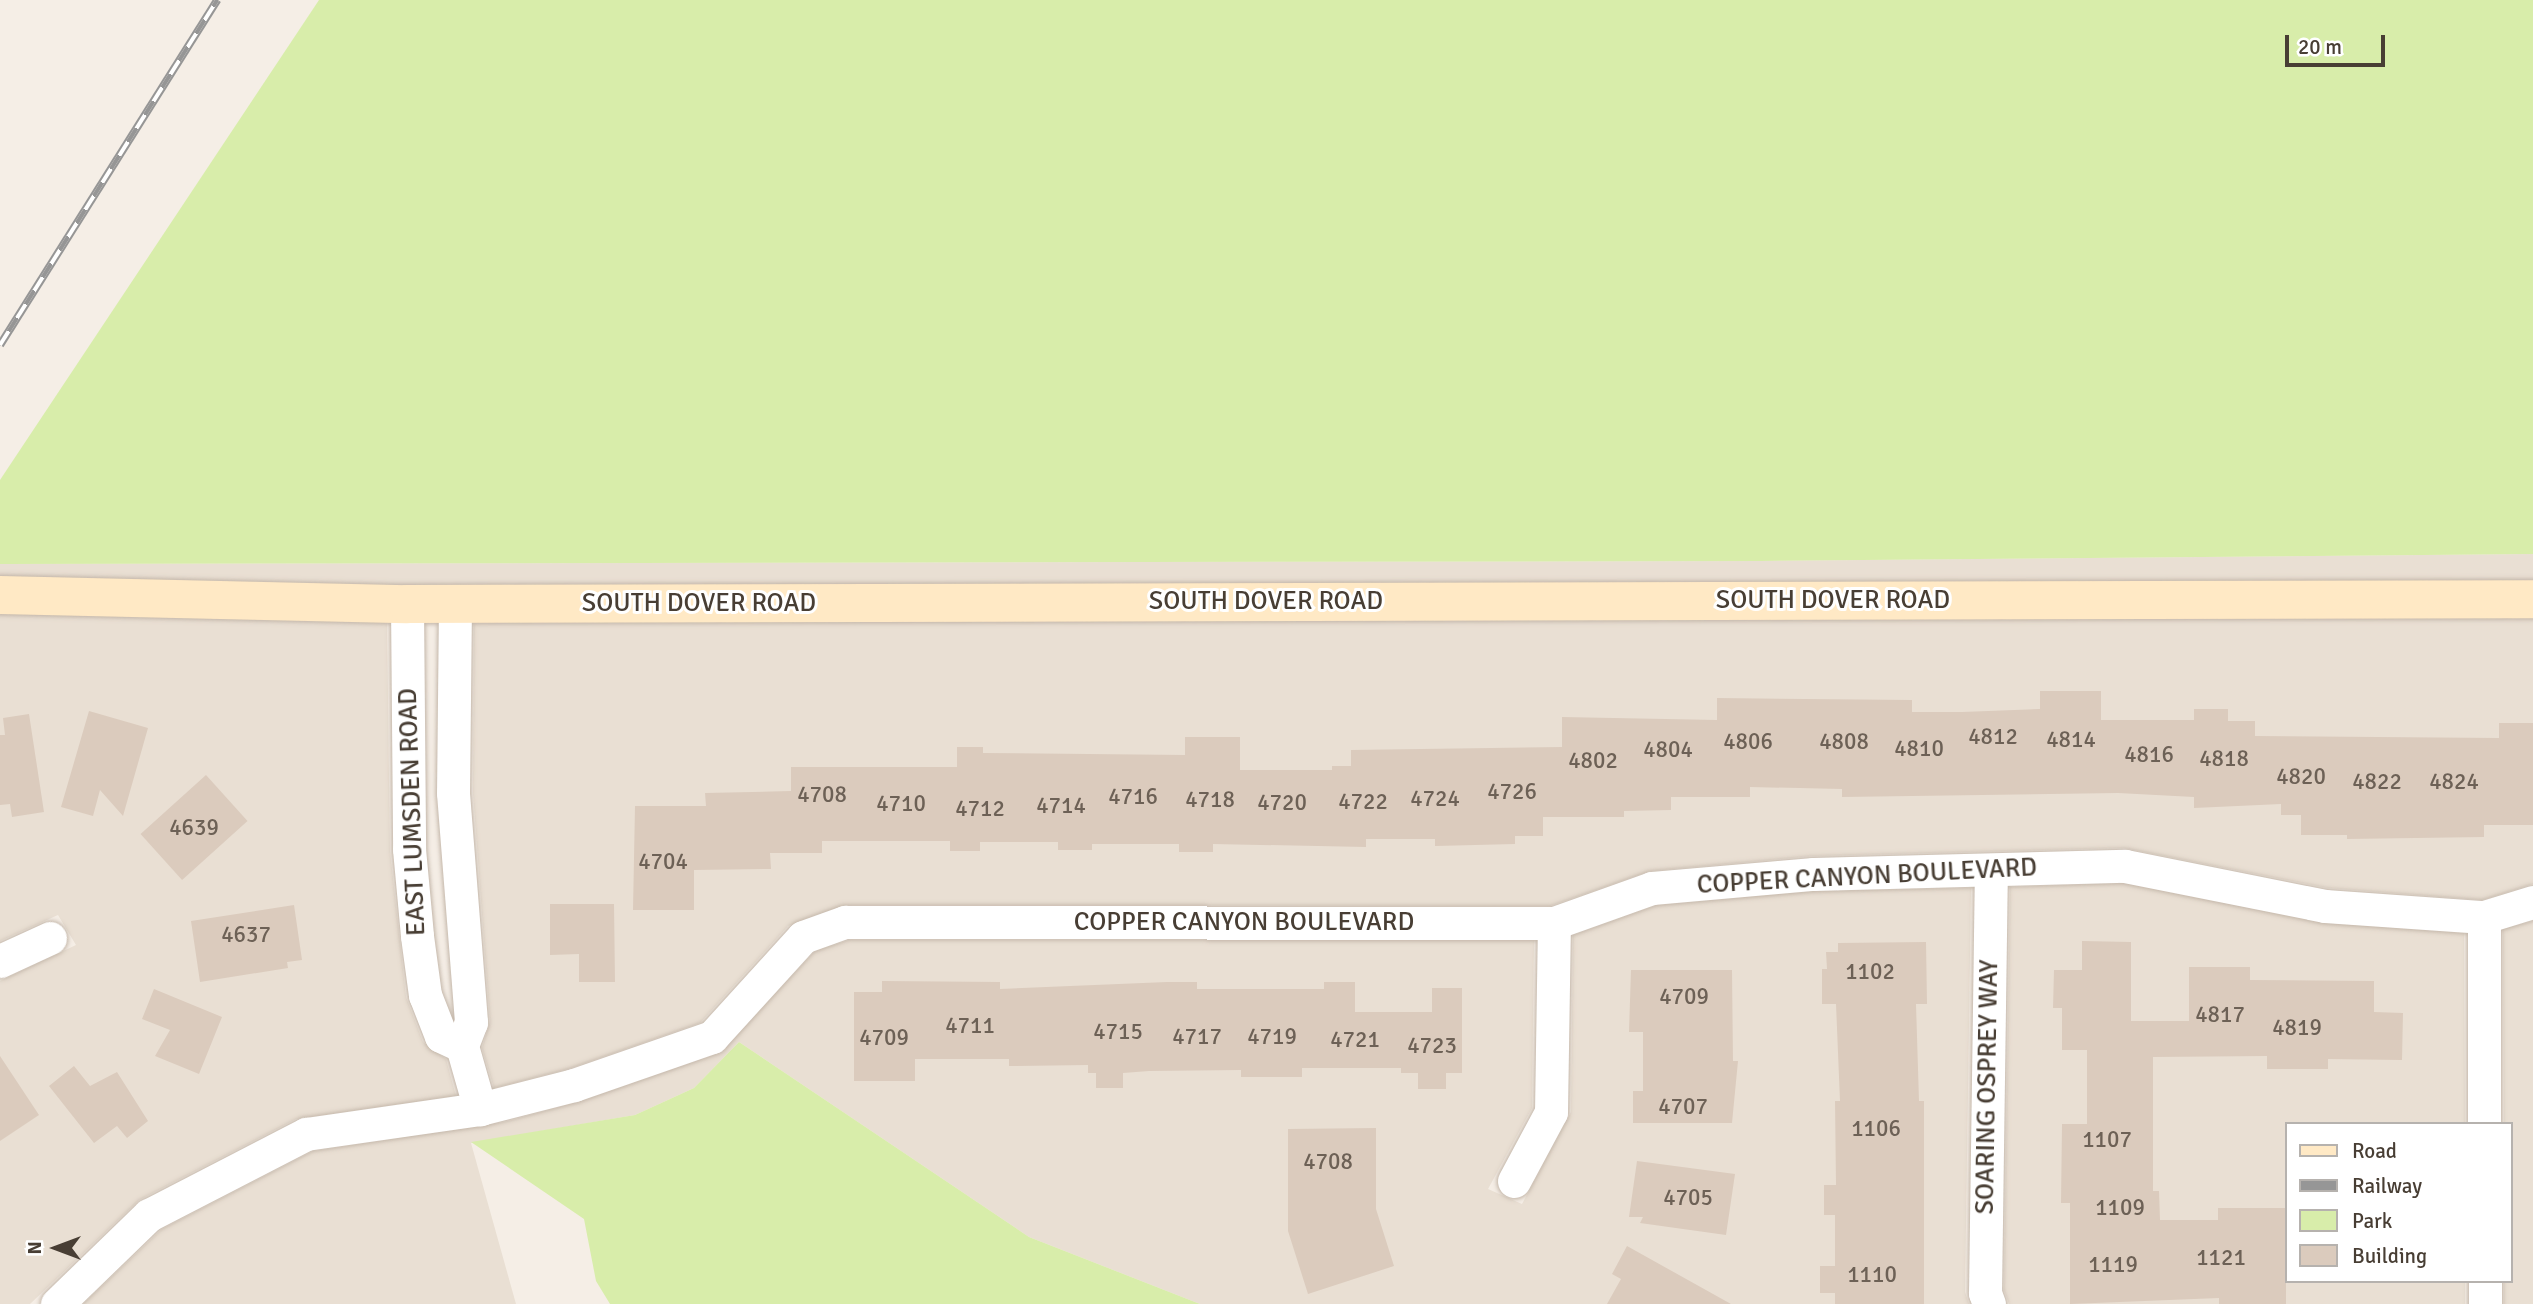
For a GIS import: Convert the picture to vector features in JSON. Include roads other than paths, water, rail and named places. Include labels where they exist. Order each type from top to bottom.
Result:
[{"type":"street","name":"SOUTH DOVER ROAD","points":[[0,595],[407,604],[2533,599]]},
{"type":"street","name":"EAST LUMSDEN ROAD","points":[[407,604],[409,849],[417,936],[425,995],[441,1036],[462,1046]]},
{"type":"street","name":"EAST LUMSDEN ROAD","points":[[455,604],[453,793],[471,1022],[462,1046],[480,1109]]},
{"type":"street","name":"COPPER CANYON BOULEVARD","points":[[57,1304],[149,1215],[306,1134],[480,1109],[574,1085],[712,1037],[803,937],[845,922],[1554,923],[1652,888],[1812,874],[2125,866],[2325,906],[2484,917],[2533,902]]},
{"type":"street","name":"SOARING OSPREY WAY","points":[[1989,1304],[1984,1293],[1991,870]]},
{"type":"street","points":[[2484,917],[2484,1122]]},
{"type":"street","points":[[1514,1181],[1552,1112],[1554,923]]},
{"type":"street","points":[[0,961],[50,938]]},
{"type":"street","points":[[2485,1283],[2485,1304]]},
{"type":"railway","points":[[0,345],[217,0]]}]
